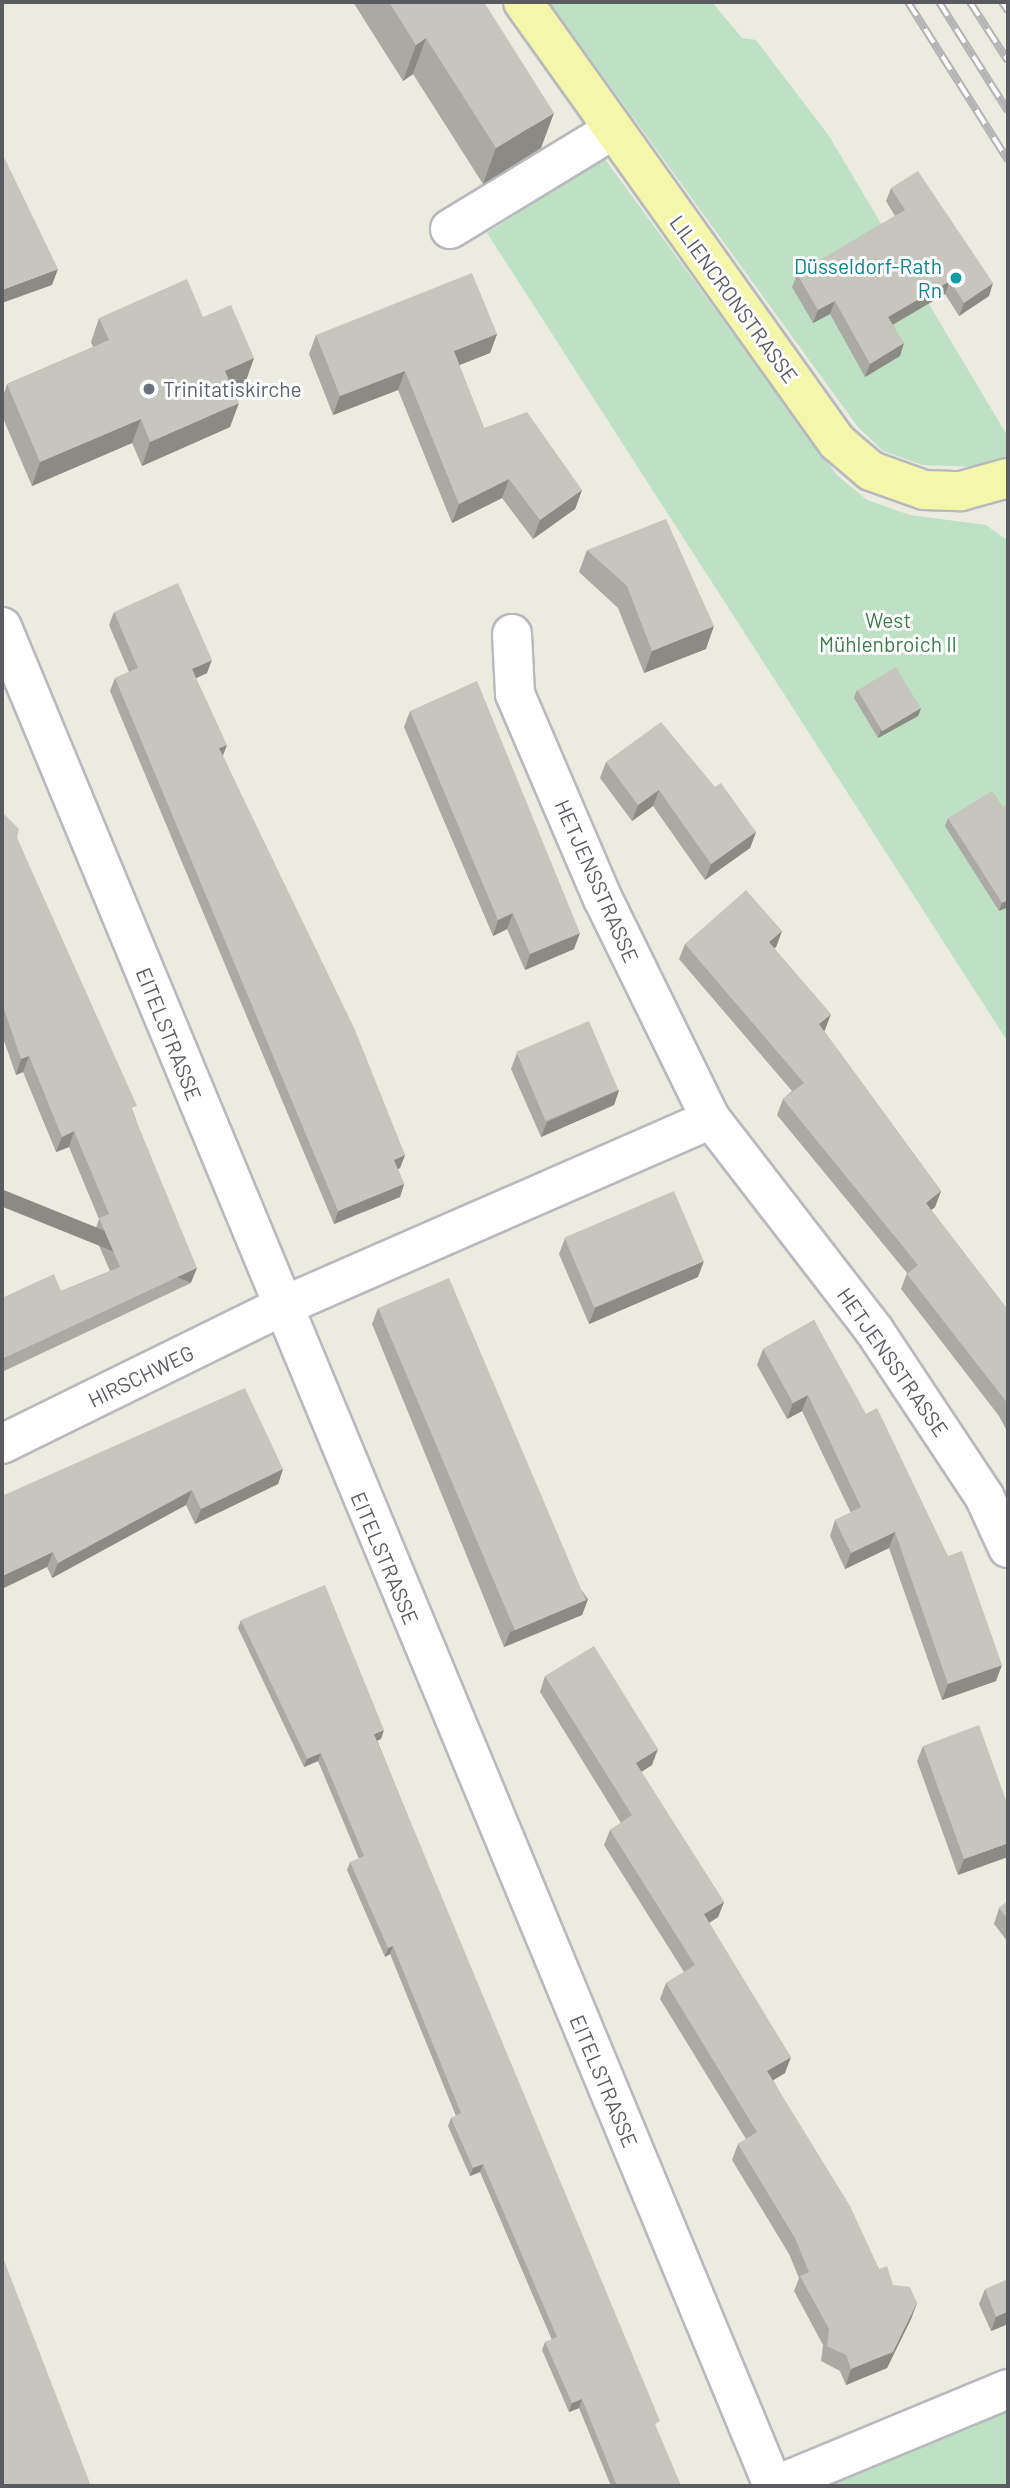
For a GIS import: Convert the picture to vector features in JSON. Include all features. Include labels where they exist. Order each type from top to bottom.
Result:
[{"type":"main road","name":"LILIENCRONSTRASSE","points":[[523,2],[613,131],[853,458],[895,482],[924,490],[961,491],[1008,480]]},
{"type":"street","points":[[450,229],[613,131]]},
{"type":"street","name":"EITELSTRASSE","points":[[2,627],[281,1307],[774,2486],[1008,2389]]},
{"type":"street","name":"HETJENSSTRASSE","points":[[512,634],[515,694],[603,899],[711,1119],[874,1330],[985,1498],[1008,1548]]},
{"type":"street","points":[[281,1307],[711,1119]]},
{"type":"street","name":"HIRSCHWEG","points":[[2,1444],[281,1307]]},
{"type":"green space","points":[[549,2],[712,2],[742,38],[756,40],[829,136],[1008,437],[1008,456],[979,467],[922,465],[883,451],[858,427]]},
{"type":"green space","name":"West Mühlenbroich II","points":[[604,158],[837,475],[867,500],[910,515],[986,525],[1008,541],[1008,1042],[487,233]]},
{"type":"green space","points":[[1008,2395],[1008,2486],[809,2486]]},
{"type":"building","points":[[389,2],[484,2],[554,113],[496,148],[426,38],[416,45]]},
{"type":"building","points":[[2,153],[58,269],[2,290]]},
{"type":"building","points":[[918,171],[993,283],[964,303],[950,281],[888,317],[904,343],[870,364],[835,301],[818,310],[797,274],[905,210],[891,188]]},
{"type":"building","points":[[472,273],[497,334],[454,351],[484,428],[527,412],[582,490],[540,520],[509,479],[459,504],[405,371],[340,396],[316,335]]},
{"type":"building","name":"Trinitatiskirche","points":[[187,279],[203,317],[231,305],[254,358],[225,371],[239,403],[150,442],[141,419],[40,462],[7,384],[109,340],[99,318]]},
{"type":"building","points":[[666,519],[714,626],[652,651],[627,586],[587,550]]},
{"type":"building","points":[[178,583],[212,660],[192,669],[227,745],[219,748],[355,1030],[405,1155],[394,1160],[404,1184],[338,1211],[115,678],[138,668],[114,612]]},
{"type":"building","points":[[896,667],[921,708],[882,731],[857,690]]},
{"type":"building","points":[[477,681],[580,933],[530,954],[513,913],[498,920],[410,711]]},
{"type":"building","points":[[661,722],[715,787],[721,783],[756,832],[711,864],[659,790],[638,805],[606,762]]},
{"type":"building","points":[[992,791],[1003,807],[1008,804],[1008,900],[1002,903],[948,818]]},
{"type":"building","points":[[2,812],[19,829],[17,838],[137,1106],[131,1108],[197,1268],[2,1359],[2,1298],[54,1274],[61,1291],[120,1267],[99,1218],[109,1214],[74,1131],[62,1137],[29,1056],[21,1059],[2,1003]]},
{"type":"building","points":[[746,890],[782,931],[769,942],[831,1014],[819,1024],[941,1191],[926,1203],[1008,1310],[1008,1406],[907,1274],[918,1265],[783,1099],[804,1083],[685,944]]},
{"type":"building","points":[[589,1021],[618,1090],[546,1121],[516,1052]]},
{"type":"building","points":[[674,1191],[704,1261],[594,1307],[564,1237]]},
{"type":"building","points":[[449,1278],[586,1600],[515,1630],[378,1308]]},
{"type":"building","points":[[814,1320],[866,1414],[877,1408],[948,1556],[962,1551],[1002,1665],[948,1684],[895,1532],[851,1553],[835,1520],[861,1507],[808,1395],[793,1403],[763,1349]]},
{"type":"building","points":[[245,1388],[283,1469],[201,1509],[192,1490],[58,1563],[53,1552],[2,1576],[2,1496]]},
{"type":"building","points":[[325,1585],[384,1730],[374,1734],[660,2421],[655,2424],[681,2486],[617,2486],[582,2399],[572,2403],[545,2342],[557,2337],[483,2164],[473,2168],[451,2118],[461,2113],[393,1946],[388,1948],[350,1862],[364,1856],[321,1753],[307,1759],[241,1620]]},
{"type":"building","points":[[594,1646],[658,1749],[636,1763],[724,1902],[704,1914],[791,2057],[767,2071],[850,2206],[879,2269],[887,2266],[893,2285],[910,2287],[917,2303],[893,2352],[851,2369],[846,2355],[827,2346],[829,2329],[800,2276],[809,2272],[795,2238],[738,2144],[757,2132],[666,1983],[695,1965],[610,1830],[632,1815],[545,1676]]},
{"type":"building","points":[[979,1725],[1008,1806],[1008,1843],[964,1859],[923,1746]]},
{"type":"building","points":[[1008,1901],[1008,1919],[999,1908]]},
{"type":"building","points":[[2,2255],[91,2486],[2,2486]]},
{"type":"building","points":[[1008,2279],[1008,2311],[996,2317],[985,2289]]},
{"type":"railway","points":[[908,2],[1008,160]]},
{"type":"railway","points":[[939,2],[1008,111]]},
{"type":"railway","points":[[970,2],[1008,61]]},
{"type":"railway","points":[[1002,2],[1008,11]]},
{"type":"place","name":"Düsseldorf-Rath Rn","points":[[956,278]]},
{"type":"place","name":"Trinitatiskirche","points":[[149,389]]}]
